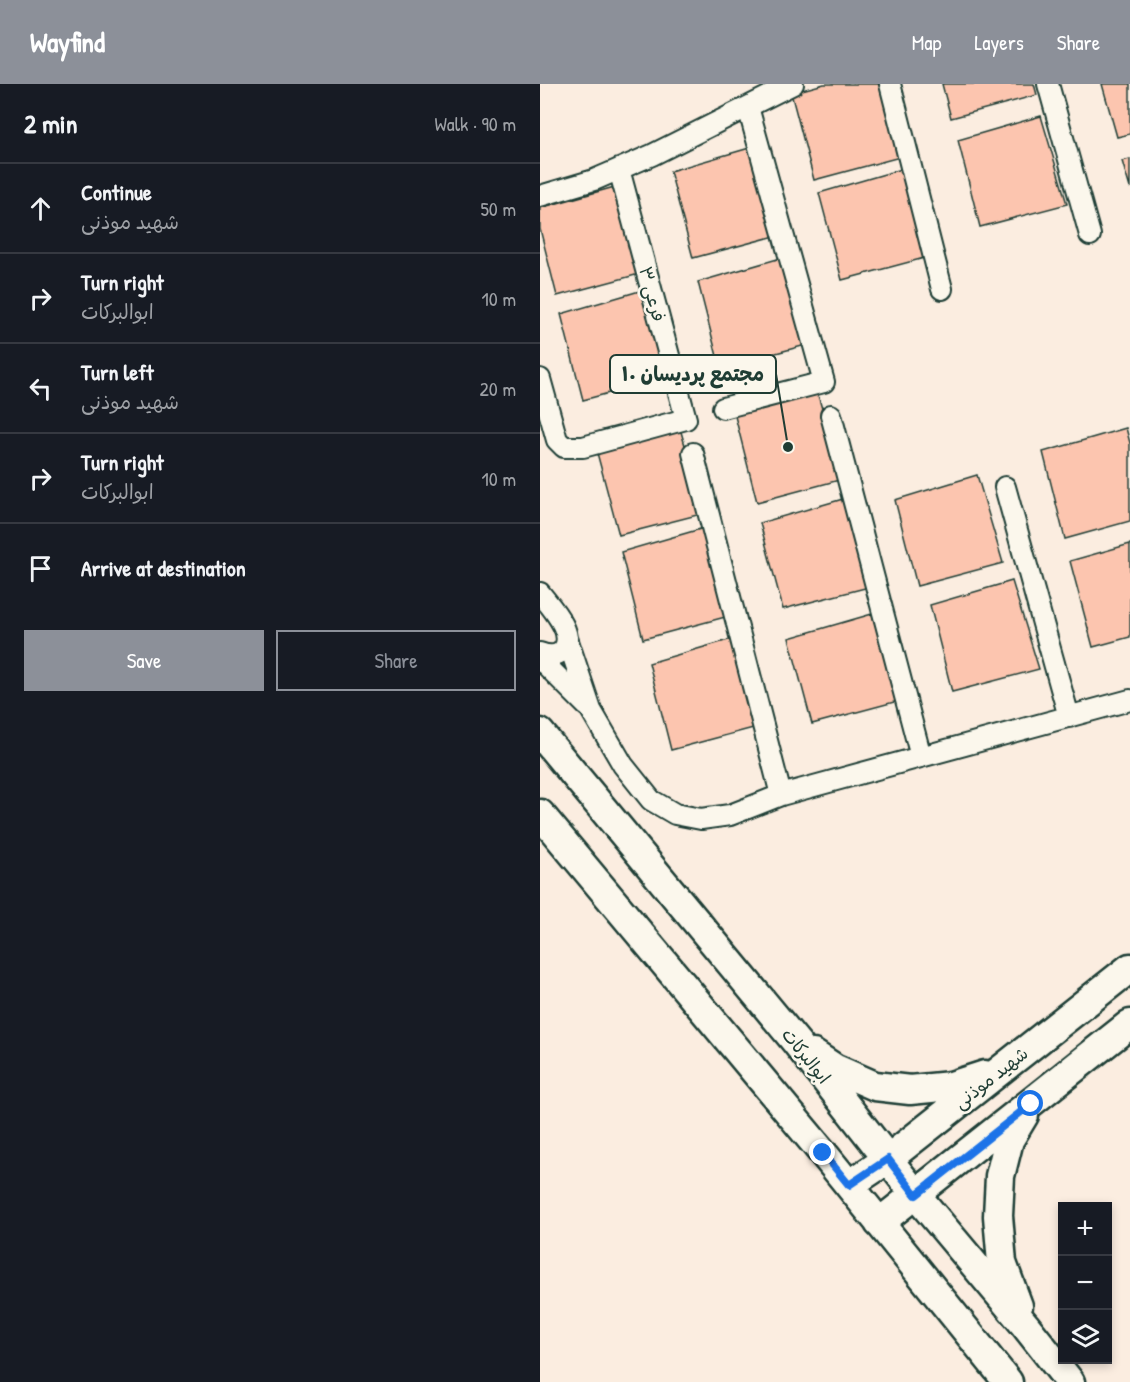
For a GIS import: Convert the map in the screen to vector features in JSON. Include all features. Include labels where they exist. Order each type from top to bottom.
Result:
[{"type":"main road","name":"ابوالبرکات","points":[[540,733],[796,1042],[916,1195],[1026,1325],[1070,1382]]},
{"type":"main road","points":[[540,814],[849,1185],[1008,1382]]},
{"type":"main road","name":"شهید موذنی","points":[[849,1185],[888,1159],[1130,968]]},
{"type":"main road","points":[[879,1223],[1130,1024]]},
{"type":"main road","points":[[796,1042],[834,1068],[875,1086],[910,1090],[951,1086],[1006,1066]]},
{"type":"main road","points":[[1026,1325],[1002,1263],[998,1216],[1000,1176],[1009,1140],[1031,1104]]},
{"type":"street","points":[[540,196],[594,180],[652,155],[793,84]]},
{"type":"street","points":[[890,84],[942,289]]},
{"type":"street","points":[[1048,84],[1090,235]]},
{"type":"street","points":[[723,408],[824,382],[748,107]]},
{"type":"street","name":"فرعی ۳","points":[[540,379],[557,440],[564,447],[583,447],[686,419],[619,169]]},
{"type":"street","points":[[831,416],[921,757]]},
{"type":"street","points":[[693,453],[781,795]]},
{"type":"street","points":[[1005,487],[1069,717]]},
{"type":"street","points":[[540,593],[565,627],[591,710],[623,765],[651,800],[675,814],[701,819],[730,815],[781,795],[1130,700]]},
{"type":"street","points":[[540,653],[548,656],[557,655],[564,650],[567,638]]},
{"type":"street","points":[[540,659],[591,710]]},
{"type":"building","points":[[824,84],[879,84],[900,157],[814,180],[791,93]]},
{"type":"building","points":[[942,84],[1034,84],[1037,95],[951,118]]},
{"type":"building","points":[[1102,84],[1130,84],[1130,134],[1117,137]]},
{"type":"building","points":[[1041,116],[1067,204],[980,227],[958,140]]},
{"type":"building","points":[[753,147],[779,235],[693,258],[670,171]]},
{"type":"building","points":[[1130,159],[1130,188],[1122,161]]},
{"type":"building","points":[[902,169],[928,257],[842,280],[819,193]]},
{"type":"building","points":[[618,186],[643,273],[557,296],[540,229],[540,208]]},
{"type":"building","points":[[781,258],[806,345],[720,368],[698,282]]},
{"type":"building","points":[[643,290],[669,377],[583,400],[561,314]]},
{"type":"building","points":[[817,392],[843,479],[757,502],[735,416]]},
{"type":"building","points":[[679,425],[705,513],[619,535],[596,449]]},
{"type":"building","points":[[1126,428],[1130,443],[1130,521],[1065,539],[1043,452]]},
{"type":"building","points":[[977,475],[1003,563],[917,586],[895,500]]},
{"type":"building","points":[[843,499],[869,587],[783,609],[760,523]]},
{"type":"building","points":[[704,528],[729,616],[643,639],[621,552]]},
{"type":"building","points":[[1130,544],[1130,637],[1093,647],[1070,561]]},
{"type":"building","points":[[1012,581],[1039,669],[952,692],[930,605]]},
{"type":"building","points":[[872,614],[898,701],[812,724],[789,638]]},
{"type":"building","points":[[732,639],[757,727],[671,750],[649,663]]},
{"type":"place","name":"مجتمع پردیسان ۱۰","points":[[788,447]]},
{"type":"route","points":[[823,1153],[849,1185],[888,1159],[916,1195],[1031,1104]]}]
